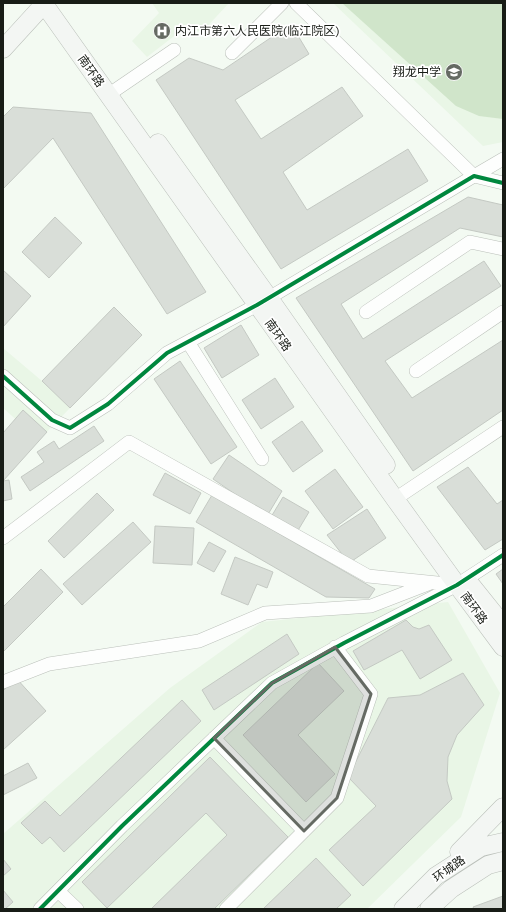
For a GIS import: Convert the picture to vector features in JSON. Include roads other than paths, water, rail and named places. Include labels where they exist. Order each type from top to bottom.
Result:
[{"type":"main road","points":[[3,49],[46,3]]},
{"type":"main road","name":"南环路","points":[[46,3],[114,92],[461,582],[503,647]]},
{"type":"main road","name":"南环路","points":[[461,582],[503,625]]},
{"type":"main road","points":[[436,876],[503,807]]},
{"type":"main road","name":"环城路","points":[[402,909],[436,876],[481,847],[501,841]]},
{"type":"main road","name":"环城路","points":[[429,909],[451,888],[488,865],[503,861]]},
{"type":"street","points":[[232,53],[282,3]]},
{"type":"street","points":[[296,3],[474,176],[503,183]]},
{"type":"street","points":[[114,92],[174,50]]},
{"type":"street","points":[[3,376],[52,420],[70,428],[108,404],[167,353],[263,302],[503,159]]},
{"type":"street","points":[[366,312],[470,242],[503,249]]},
{"type":"street","points":[[416,371],[503,312]]},
{"type":"street","points":[[188,342],[262,459]]},
{"type":"street","points":[[400,496],[503,427]]},
{"type":"street","points":[[3,538],[129,442],[368,576],[432,582],[461,582]]},
{"type":"street","points":[[40,909],[122,826],[272,683],[335,647],[461,582],[503,555]]},
{"type":"street","points":[[3,682],[49,664],[199,641],[264,612],[371,606],[432,582]]},
{"type":"street","points":[[226,909],[337,798],[371,694],[335,647]]},
{"type":"street","points":[[214,738],[304,831]]},
{"type":"street","points":[[436,876],[503,816]]},
{"type":"street","points":[[451,888],[501,841]]},
{"type":"street","points":[[58,891],[77,909]]},
{"type":"place","name":"内江市第六人民医院(临江院区)","points":[[162,31]]},
{"type":"place","name":"翔龙中学","points":[[454,72]]}]
